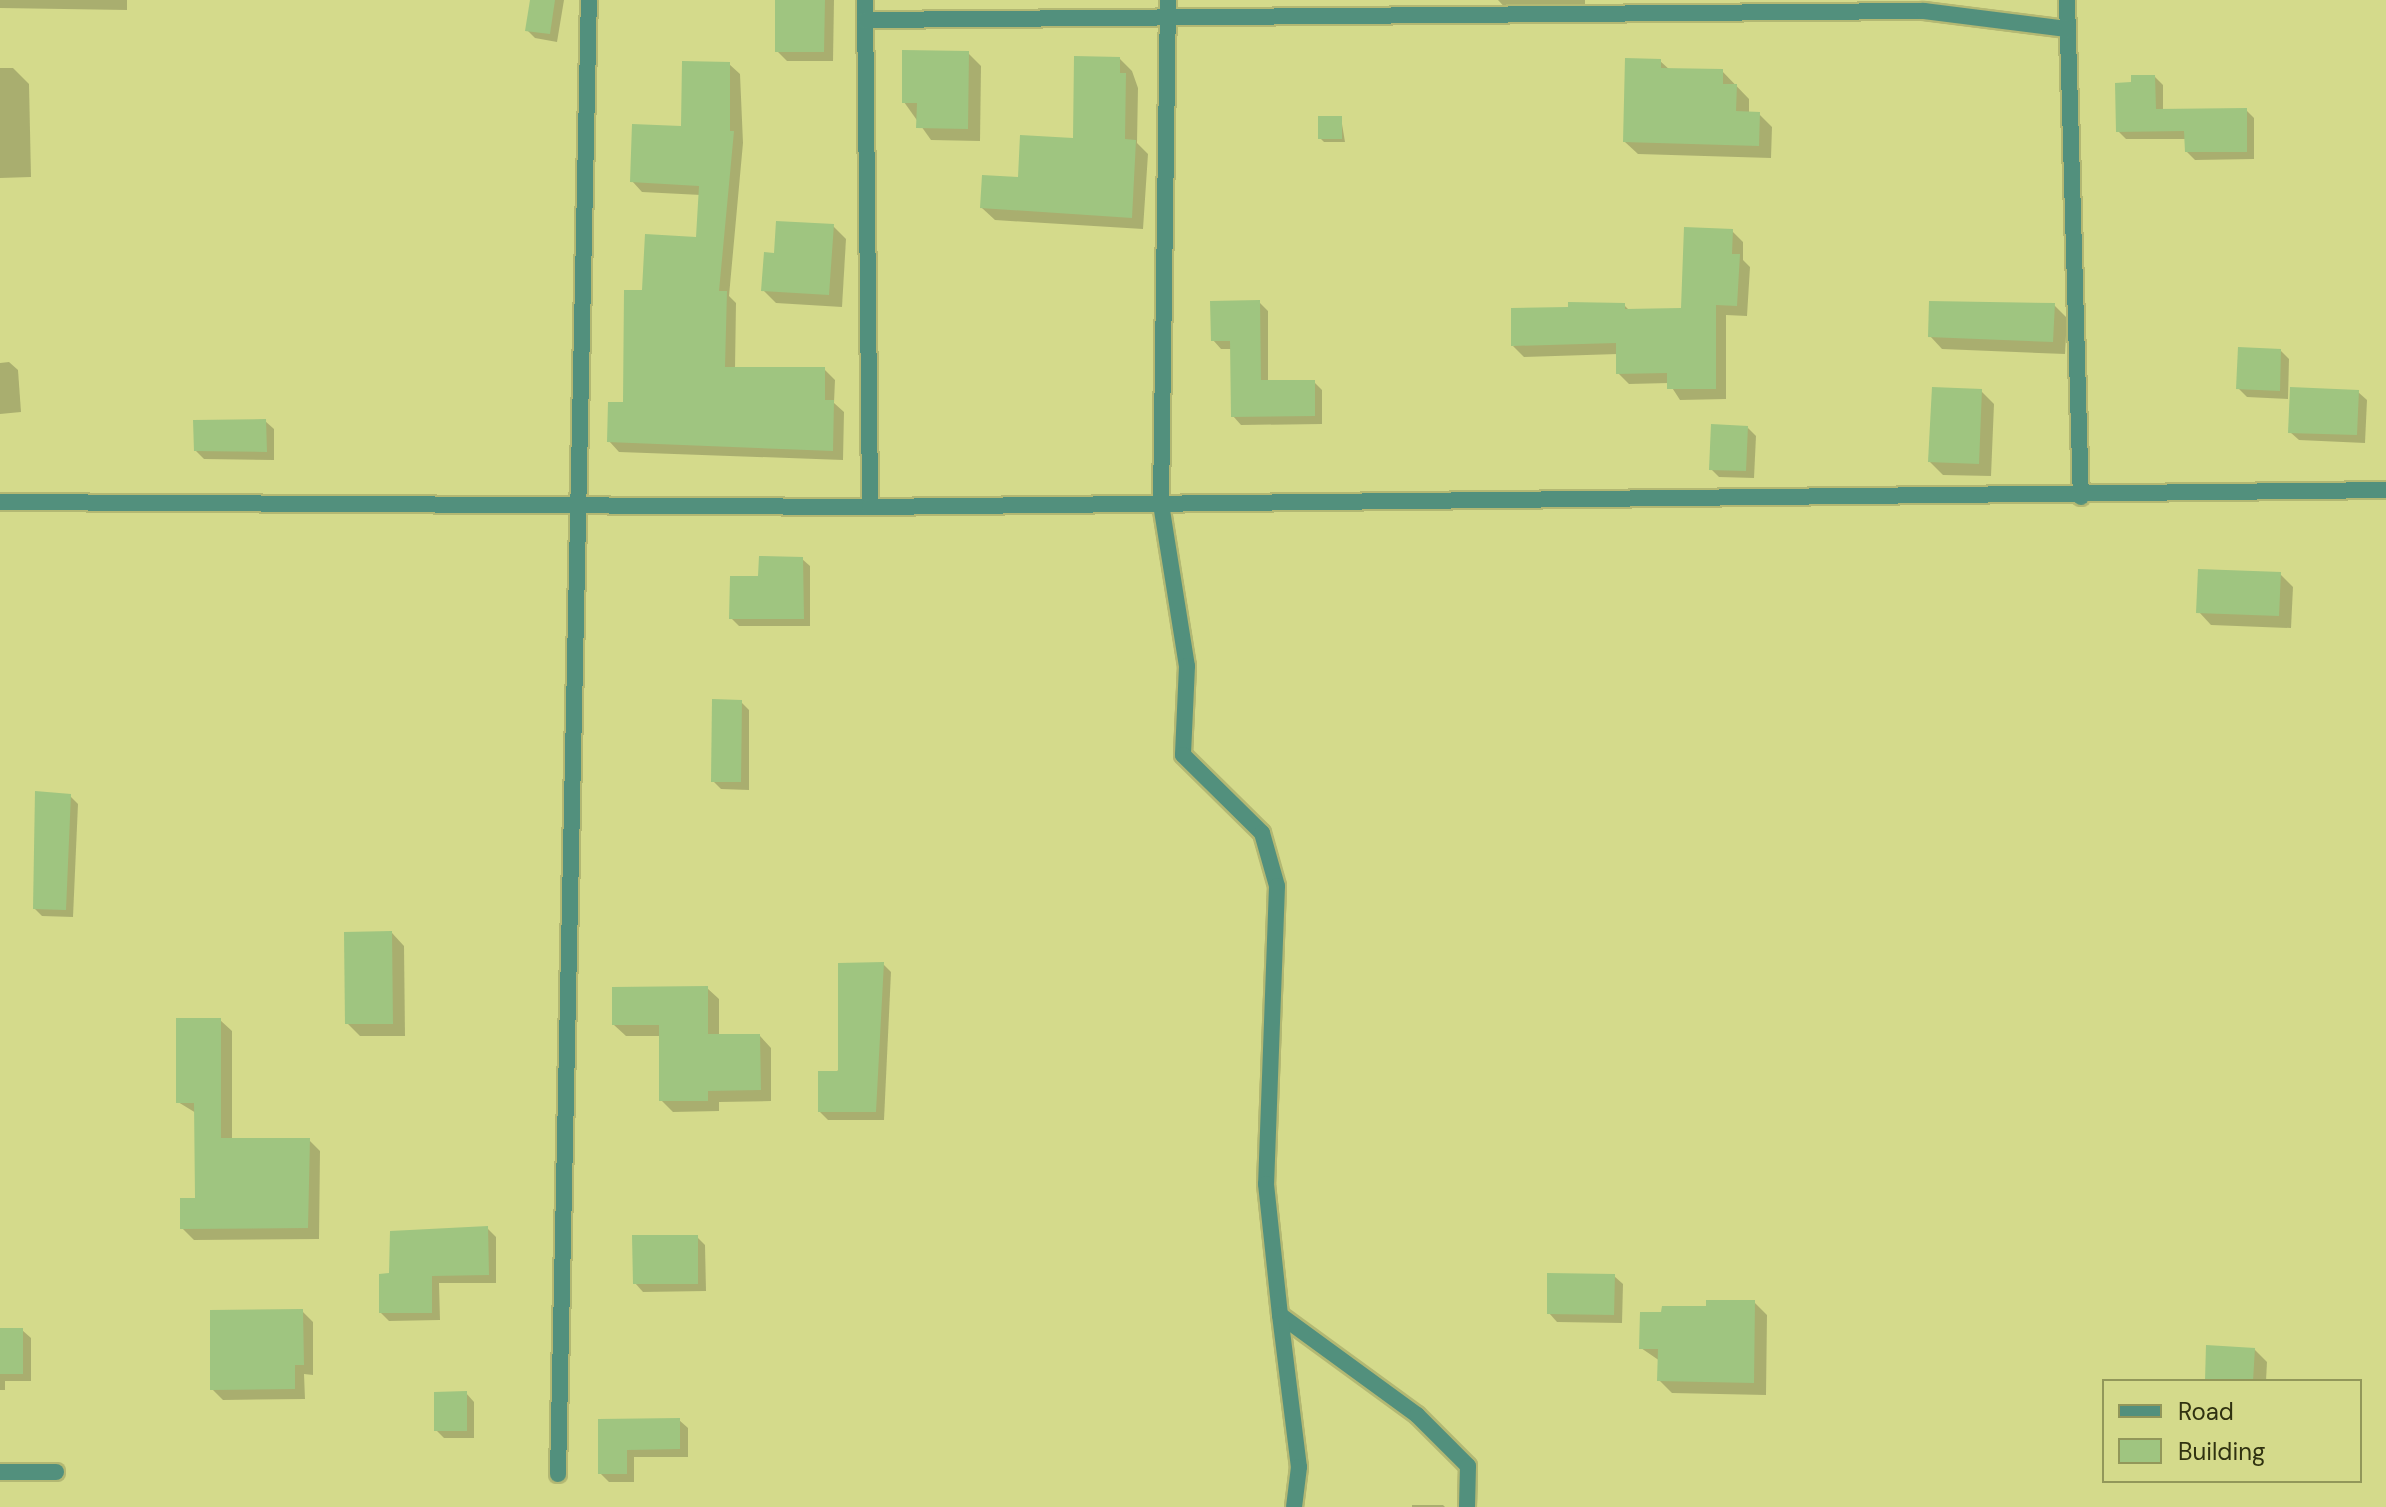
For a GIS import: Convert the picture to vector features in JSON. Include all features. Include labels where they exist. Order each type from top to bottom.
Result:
[{"type":"street","points":[[558,1474],[589,0]]},
{"type":"street","points":[[865,0],[870,507]]},
{"type":"street","points":[[1168,0],[1161,504],[1187,666],[1183,755],[1262,833],[1277,886],[1266,1184],[1299,1467],[1294,1507]]},
{"type":"street","points":[[2067,0],[2081,497]]},
{"type":"street","points":[[866,20],[1168,20],[1924,11],[2067,29]]},
{"type":"street","points":[[0,502],[870,507],[2081,497],[2386,490]]},
{"type":"street","points":[[1280,1315],[1417,1415],[1468,1466],[1467,1507]]},
{"type":"street","points":[[0,1472],[56,1472]]},
{"type":"building","points":[[530,0],[555,0],[550,34],[525,31]]},
{"type":"building","points":[[775,0],[825,0],[824,52],[775,52]]},
{"type":"building","points":[[902,50],[969,51],[968,129],[916,128],[917,103],[902,103]]},
{"type":"building","points":[[1074,56],[1120,57],[1120,73],[1126,73],[1125,139],[1136,140],[1132,218],[980,208],[982,175],[1018,177],[1020,135],[1073,138]]},
{"type":"building","points":[[1625,58],[1661,59],[1661,68],[1723,69],[1723,84],[1737,84],[1736,111],[1760,112],[1759,146],[1623,142]]},
{"type":"building","points":[[682,61],[730,62],[730,131],[734,131],[719,291],[727,291],[725,367],[825,367],[825,400],[834,400],[833,451],[607,442],[608,402],[623,402],[624,290],[642,290],[645,234],[696,237],[699,186],[630,182],[632,124],[681,126]]},
{"type":"building","points":[[2131,75],[2155,75],[2156,109],[2247,108],[2247,152],[2185,152],[2184,131],[2116,132],[2115,83],[2131,82]]},
{"type":"building","points":[[1318,116],[1342,116],[1342,139],[1318,139]]},
{"type":"building","points":[[776,221],[834,224],[829,295],[761,291],[764,252],[774,253]]},
{"type":"building","points":[[1684,227],[1733,229],[1732,254],[1740,254],[1737,306],[1716,305],[1716,389],[1667,389],[1667,373],[1616,374],[1616,343],[1511,346],[1511,308],[1568,307],[1568,302],[1625,303],[1625,309],[1681,308]]},
{"type":"building","points":[[1260,300],[1261,380],[1315,380],[1315,416],[1231,417],[1230,341],[1211,341],[1210,301]]},
{"type":"building","points":[[1929,301],[2055,303],[2053,342],[1928,337]]},
{"type":"building","points":[[2238,347],[2281,349],[2280,391],[2236,389]]},
{"type":"building","points":[[1932,387],[1982,389],[1979,464],[1928,462]]},
{"type":"building","points":[[2290,387],[2359,390],[2357,435],[2288,433]]},
{"type":"building","points":[[266,419],[267,452],[194,451],[193,420]]},
{"type":"building","points":[[1711,424],[1748,426],[1746,471],[1709,470]]},
{"type":"building","points":[[759,556],[803,557],[804,619],[729,619],[730,576],[758,576]]},
{"type":"building","points":[[2198,569],[2281,572],[2279,616],[2196,613]]},
{"type":"building","points":[[712,699],[742,700],[741,782],[711,782]]},
{"type":"building","points":[[35,791],[71,794],[66,910],[33,909]]},
{"type":"building","points":[[392,931],[393,1024],[345,1024],[344,932]]},
{"type":"building","points":[[884,962],[876,1112],[818,1112],[818,1071],[838,1071],[838,963]]},
{"type":"building","points":[[708,986],[708,1034],[760,1034],[761,1090],[708,1091],[708,1101],[659,1101],[659,1025],[612,1025],[612,987]]},
{"type":"building","points":[[176,1018],[221,1018],[221,1138],[310,1138],[308,1228],[180,1229],[180,1198],[195,1198],[194,1103],[176,1103]]},
{"type":"building","points":[[488,1226],[489,1275],[432,1276],[432,1313],[379,1313],[379,1274],[389,1273],[390,1231]]},
{"type":"building","points":[[632,1235],[698,1235],[698,1284],[633,1284]]},
{"type":"building","points":[[1547,1273],[1615,1274],[1614,1315],[1547,1314]]},
{"type":"building","points":[[1706,1300],[1755,1300],[1754,1383],[1657,1381],[1658,1349],[1639,1349],[1640,1312],[1661,1312],[1662,1306],[1706,1306]]},
{"type":"building","points":[[303,1309],[304,1365],[295,1365],[295,1389],[210,1390],[210,1310]]},
{"type":"building","points":[[0,1328],[23,1328],[23,1374],[0,1374]]},
{"type":"building","points":[[2206,1345],[2255,1348],[2253,1379],[2205,1379]]},
{"type":"building","points":[[467,1391],[467,1431],[434,1431],[434,1392]]},
{"type":"building","points":[[680,1418],[680,1449],[627,1450],[627,1474],[598,1474],[598,1419]]}]
